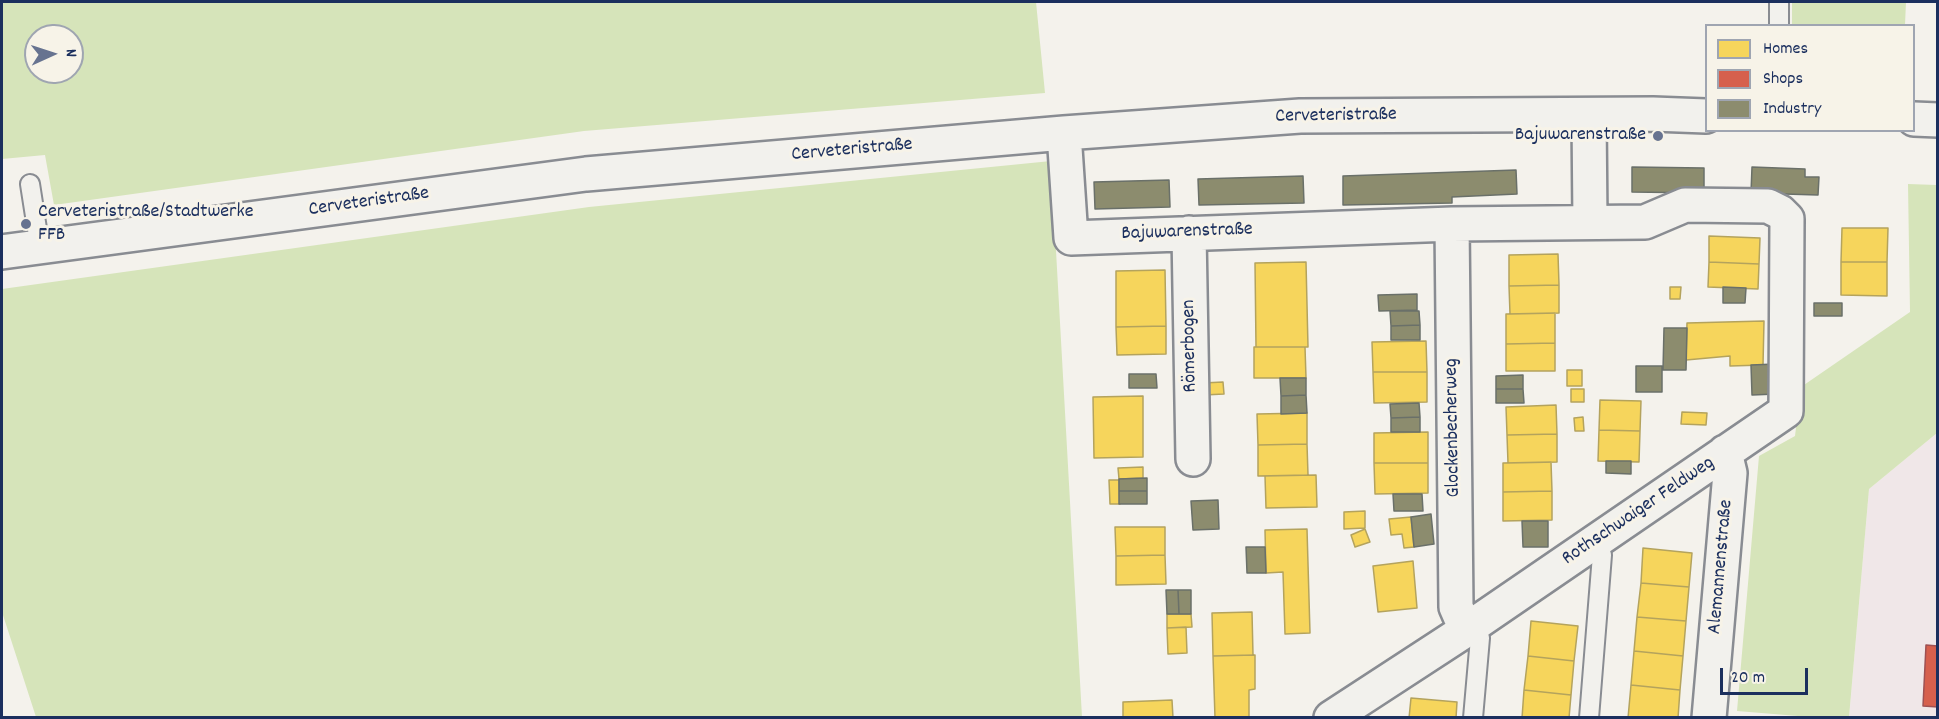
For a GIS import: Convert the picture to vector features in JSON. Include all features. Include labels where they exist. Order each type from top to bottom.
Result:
[{"type":"street","points":[[1588,115],[1590,222]]},
{"type":"street","name":"Cerveteristraße","points":[[2,252],[586,174],[1064,133],[1300,116],[1705,116]]},
{"type":"street","points":[[1915,119],[1938,120]]},
{"type":"street","name":"Bajuwarenstraße","points":[[1064,133],[1071,238],[1452,224],[1645,222],[1685,205],[1768,206],[1780,212],[1787,219]]},
{"type":"street","name":"Rothschwaiger Feldweg","points":[[1331,717],[1471,626],[1786,411],[1787,219]]},
{"type":"street","name":"Glockenbecherweg","points":[[1452,224],[1456,607],[1471,626]]},
{"type":"street","name":"Römerbogen","points":[[1189,233],[1193,459]]},
{"type":"street","name":"Alemannenstraße","points":[[1709,717],[1730,472],[1725,452]]},
{"type":"lane","points":[[1779,2],[1779,24]]},
{"type":"lane","points":[[30,184],[40,248]]},
{"type":"lane","points":[[1589,717],[1602,555],[1596,541]]},
{"type":"lane","points":[[1471,626],[1480,639],[1473,717]]},
{"type":"shaded area","points":[[1937,433],[1937,717],[1849,718],[1869,489]]},
{"type":"green space","points":[[2,2],[1036,2],[1045,93],[584,131],[54,205],[45,155],[2,159]]},
{"type":"green space","points":[[1792,2],[1906,2],[1905,24],[1792,24]]},
{"type":"green space","points":[[1051,161],[1082,717],[36,717],[2,612],[2,289],[589,207]]},
{"type":"green space","points":[[1908,184],[1937,185],[1937,433],[1869,489],[1849,717],[1810,717],[1737,711],[1759,456],[1795,436],[1801,387],[1910,312]]},
{"type":"building: Homes","points":[[1842,228],[1888,228],[1887,262],[1841,262]]},
{"type":"building: Homes","points":[[1709,236],[1760,238],[1759,264],[1709,262]]},
{"type":"building: Homes","points":[[1558,254],[1559,285],[1509,286],[1509,255]]},
{"type":"building: Homes","points":[[1306,262],[1308,347],[1256,347],[1255,263]]},
{"type":"building: Homes","points":[[1709,262],[1759,264],[1758,289],[1708,287]]},
{"type":"building: Homes","points":[[1841,262],[1887,262],[1887,296],[1841,295]]},
{"type":"building: Homes","points":[[1165,270],[1166,326],[1116,327],[1116,271]]},
{"type":"building: Homes","points":[[1559,285],[1559,313],[1510,314],[1509,286]]},
{"type":"building: Homes","points":[[1670,287],[1681,287],[1680,299],[1670,299]]},
{"type":"building: Homes","points":[[1555,313],[1555,343],[1506,344],[1506,314]]},
{"type":"building: Homes","points":[[1764,321],[1763,365],[1730,366],[1730,356],[1686,360],[1687,323]]},
{"type":"building: Homes","points":[[1166,326],[1166,354],[1117,355],[1116,327]]},
{"type":"building: Homes","points":[[1426,341],[1427,372],[1373,372],[1372,342]]},
{"type":"building: Homes","points":[[1555,343],[1555,371],[1506,371],[1506,344]]},
{"type":"building: Homes","points":[[1254,347],[1305,347],[1306,378],[1254,378]]},
{"type":"building: Homes","points":[[1567,370],[1582,370],[1582,386],[1567,386]]},
{"type":"building: Homes","points":[[1373,372],[1427,372],[1427,402],[1374,403]]},
{"type":"building: Homes","points":[[1223,382],[1224,394],[1204,395],[1203,383]]},
{"type":"building: Homes","points":[[1571,389],[1584,389],[1584,402],[1571,402]]},
{"type":"building: Homes","points":[[1143,396],[1143,457],[1094,458],[1093,397]]},
{"type":"building: Homes","points":[[1600,400],[1641,401],[1640,431],[1599,430]]},
{"type":"building: Homes","points":[[1556,405],[1557,434],[1507,435],[1506,407]]},
{"type":"building: Homes","points":[[1682,412],[1707,413],[1706,425],[1681,424]]},
{"type":"building: Homes","points":[[1307,413],[1307,444],[1258,445],[1257,414]]},
{"type":"building: Homes","points":[[1583,417],[1584,431],[1575,431],[1574,418]]},
{"type":"building: Homes","points":[[1599,430],[1640,431],[1639,462],[1598,461]]},
{"type":"building: Homes","points":[[1428,432],[1428,463],[1374,463],[1374,433]]},
{"type":"building: Homes","points":[[1557,434],[1557,462],[1508,463],[1507,435]]},
{"type":"building: Homes","points":[[1307,444],[1308,475],[1258,476],[1258,445]]},
{"type":"building: Homes","points":[[1551,462],[1552,491],[1503,492],[1503,463]]},
{"type":"building: Homes","points":[[1374,463],[1428,463],[1428,493],[1375,494]]},
{"type":"building: Homes","points":[[1143,467],[1143,478],[1119,479],[1118,468]]},
{"type":"building: Homes","points":[[1316,475],[1317,507],[1266,508],[1265,476]]},
{"type":"building: Homes","points":[[1109,480],[1119,480],[1120,504],[1110,504]]},
{"type":"building: Homes","points":[[1552,491],[1552,520],[1503,521],[1503,492]]},
{"type":"building: Homes","points":[[1365,511],[1365,528],[1344,529],[1344,512]]},
{"type":"building: Homes","points":[[1411,517],[1414,547],[1404,548],[1402,534],[1391,535],[1389,519]]},
{"type":"building: Homes","points":[[1115,527],[1165,527],[1165,555],[1116,556]]},
{"type":"building: Homes","points":[[1307,529],[1310,633],[1285,634],[1283,572],[1266,573],[1265,530]]},
{"type":"building: Homes","points":[[1365,529],[1370,542],[1355,547],[1351,535]]},
{"type":"building: Homes","points":[[1643,548],[1692,553],[1689,587],[1641,583]]},
{"type":"building: Homes","points":[[1165,555],[1166,584],[1116,585],[1116,556]]},
{"type":"building: Homes","points":[[1413,561],[1417,608],[1378,612],[1373,566]]},
{"type":"building: Homes","points":[[1641,583],[1689,587],[1686,621],[1637,617]]},
{"type":"building: Homes","points":[[1252,612],[1253,655],[1213,656],[1212,613]]},
{"type":"building: Homes","points":[[1167,614],[1191,614],[1192,627],[1167,628]]},
{"type":"building: Homes","points":[[1637,617],[1686,621],[1683,656],[1634,651]]},
{"type":"building: Homes","points":[[1531,621],[1578,626],[1574,661],[1528,656]]},
{"type":"building: Homes","points":[[1186,627],[1187,653],[1168,654],[1167,628]]},
{"type":"building: Homes","points":[[1634,651],[1683,656],[1680,690],[1631,685]]},
{"type":"building: Homes","points":[[1255,655],[1255,689],[1249,690],[1249,718],[1215,718],[1213,656]]},
{"type":"building: Homes","points":[[1528,656],[1574,661],[1571,695],[1524,690]]},
{"type":"building: Homes","points":[[1631,685],[1680,690],[1678,718],[1628,718]]},
{"type":"building: Homes","points":[[1524,690],[1571,695],[1569,718],[1522,718]]},
{"type":"building: Homes","points":[[1411,698],[1457,702],[1456,718],[1409,718]]},
{"type":"building: Homes","points":[[1172,700],[1173,718],[1123,718],[1123,702]]},
{"type":"building: Shops","points":[[1926,645],[1938,646],[1938,707],[1923,706]]},
{"type":"building: Industry","points":[[1632,167],[1704,168],[1704,193],[1632,192]]},
{"type":"building: Industry","points":[[1752,167],[1805,169],[1805,177],[1819,177],[1818,195],[1751,193]]},
{"type":"building: Industry","points":[[1516,170],[1517,194],[1452,197],[1452,203],[1343,205],[1343,176]]},
{"type":"building: Industry","points":[[1303,176],[1304,203],[1199,205],[1198,179]]},
{"type":"building: Industry","points":[[1169,180],[1170,207],[1095,209],[1094,182]]},
{"type":"building: Industry","points":[[1723,287],[1746,288],[1745,303],[1723,303]]},
{"type":"building: Industry","points":[[1417,294],[1417,310],[1379,311],[1378,295]]},
{"type":"building: Industry","points":[[1814,303],[1842,303],[1842,316],[1814,316]]},
{"type":"building: Industry","points":[[1390,311],[1419,311],[1420,325],[1391,326]]},
{"type":"building: Industry","points":[[1420,325],[1420,340],[1391,340],[1391,326]]},
{"type":"building: Industry","points":[[1664,328],[1687,328],[1686,370],[1663,370]]},
{"type":"building: Industry","points":[[1776,364],[1776,394],[1752,395],[1751,365]]},
{"type":"building: Industry","points":[[1636,366],[1662,366],[1662,392],[1636,392]]},
{"type":"building: Industry","points":[[1129,374],[1156,374],[1157,388],[1129,388]]},
{"type":"building: Industry","points":[[1523,375],[1523,389],[1496,389],[1496,376]]},
{"type":"building: Industry","points":[[1280,378],[1306,378],[1306,395],[1281,396]]},
{"type":"building: Industry","points":[[1496,389],[1523,389],[1524,403],[1496,403]]},
{"type":"building: Industry","points":[[1306,395],[1307,413],[1281,414],[1281,396]]},
{"type":"building: Industry","points":[[1419,403],[1420,417],[1391,418],[1390,404]]},
{"type":"building: Industry","points":[[1420,417],[1420,432],[1391,432],[1391,418]]},
{"type":"building: Industry","points":[[1606,461],[1631,461],[1631,474],[1606,473]]},
{"type":"building: Industry","points":[[1147,478],[1147,491],[1119,491],[1119,479]]},
{"type":"building: Industry","points":[[1119,491],[1147,491],[1147,504],[1119,504]]},
{"type":"building: Industry","points":[[1393,494],[1422,494],[1423,511],[1394,511]]},
{"type":"building: Industry","points":[[1218,500],[1219,529],[1193,530],[1191,501]]},
{"type":"building: Industry","points":[[1431,514],[1434,544],[1414,547],[1411,517]]},
{"type":"building: Industry","points":[[1522,521],[1548,521],[1548,547],[1523,547]]},
{"type":"building: Industry","points":[[1246,547],[1265,547],[1266,573],[1247,573]]},
{"type":"building: Industry","points":[[1166,590],[1178,590],[1179,614],[1167,614]]},
{"type":"building: Industry","points":[[1178,590],[1191,590],[1191,614],[1179,614]]},
{"type":"place","name":"Bajuwarenstraße","points":[[1658,136]]},
{"type":"place","name":"Cerveteristraße/Stadtwerke FFB","points":[[26,224]]}]
